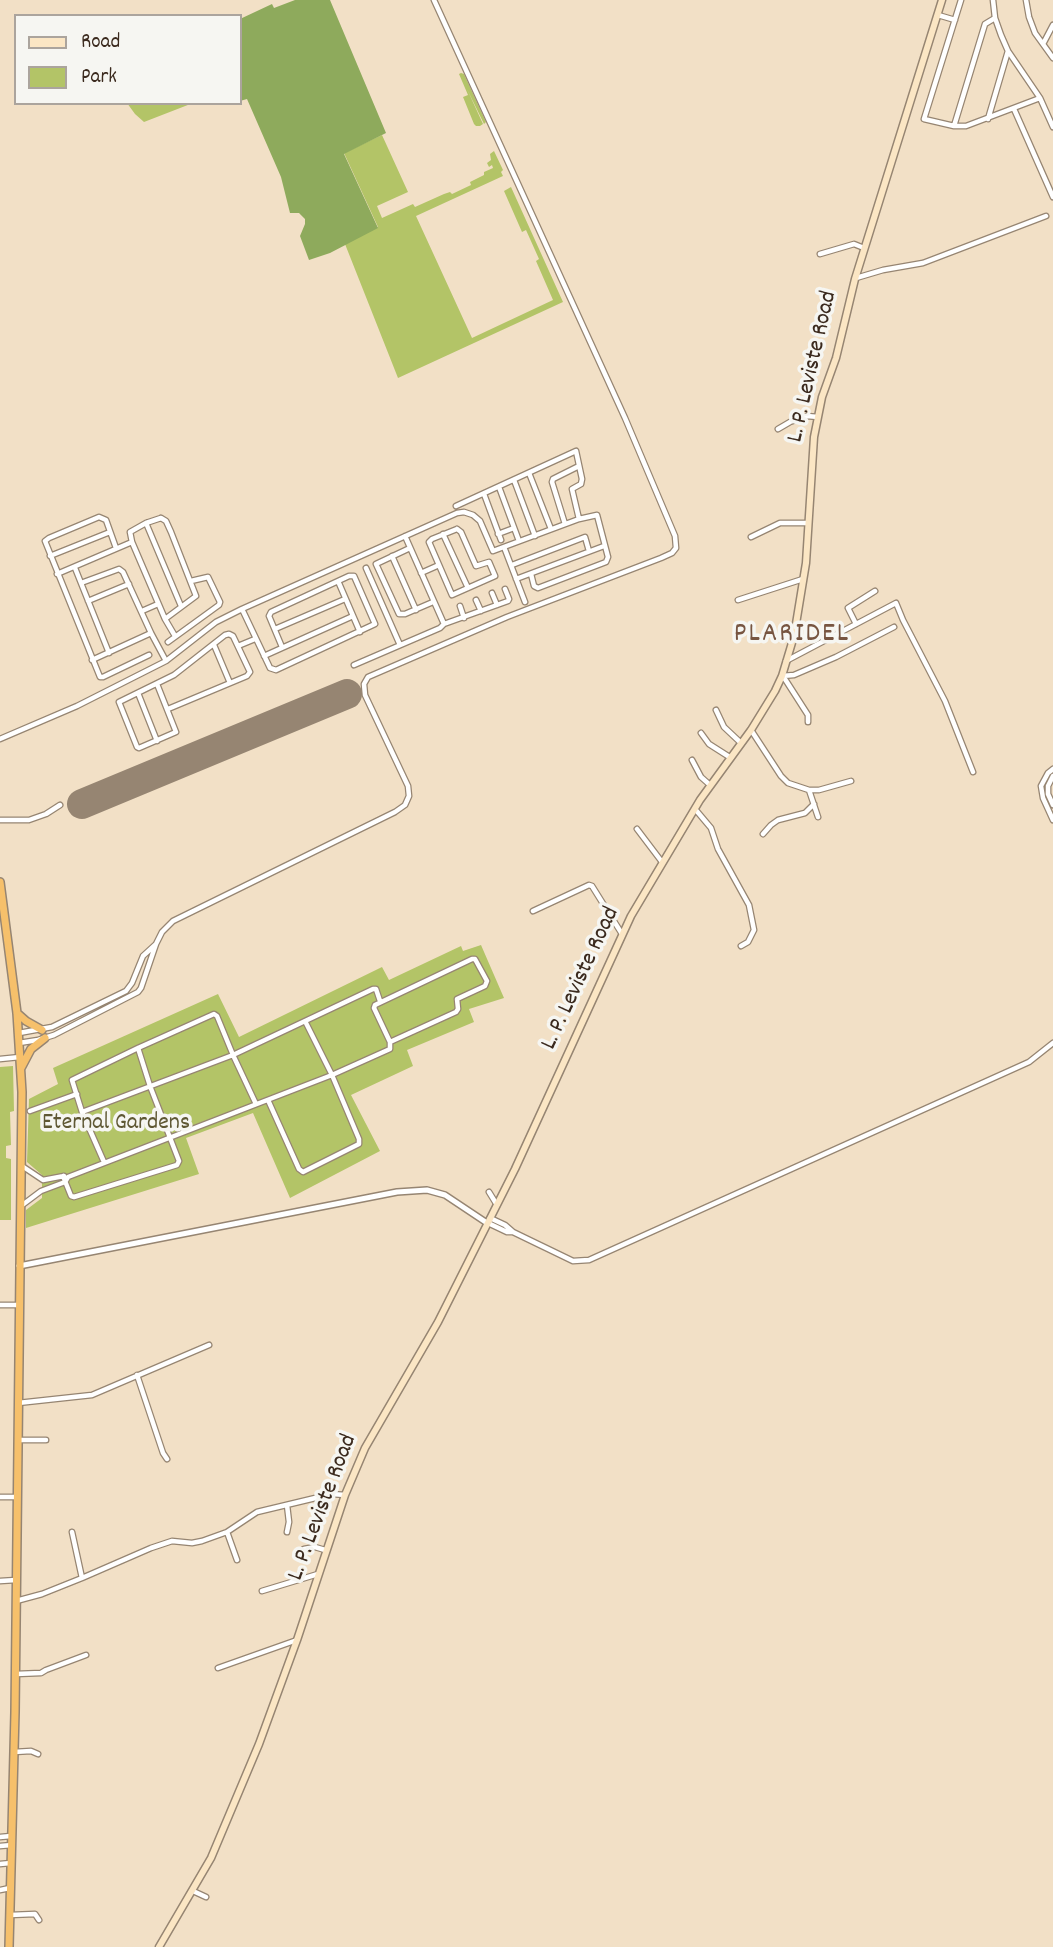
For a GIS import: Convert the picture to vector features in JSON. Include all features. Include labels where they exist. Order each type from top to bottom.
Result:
[{"type":"highway","points":[[0,882],[17,1013],[21,1069],[16,1674],[9,1947]]},
{"type":"highway","points":[[17,1013],[44,1034],[31,1049],[21,1069]]},
{"type":"main road","name":"L. P. Leviste Road","points":[[159,1947],[193,1891],[222,1834],[256,1752],[345,1495],[365,1448],[438,1322],[486,1219],[526,1146],[631,916],[694,808],[751,730],[782,676],[794,636],[803,579],[814,437],[822,397],[836,358],[864,248],[942,0]]},
{"type":"street","points":[[19,1043],[138,992],[156,944],[173,920],[405,805],[409,796],[408,786],[365,695],[364,684],[368,677],[507,617],[665,557],[676,548],[675,536],[625,418],[434,0]]},
{"type":"street","points":[[961,0],[924,119],[966,127],[1040,98]]},
{"type":"street","points":[[993,0],[995,18],[1008,51],[1040,98],[1053,127]]},
{"type":"street","points":[[1026,0],[1035,33],[1053,58]]},
{"type":"street","points":[[937,15],[955,20]]},
{"type":"street","points":[[954,126],[985,24],[995,18]]},
{"type":"street","points":[[1043,44],[1053,25]]},
{"type":"street","points":[[988,118],[1008,51]]},
{"type":"street","points":[[1014,109],[1053,197]]},
{"type":"street","points":[[855,279],[883,270],[923,263],[1045,216]]},
{"type":"street","points":[[820,254],[854,244],[864,248]]},
{"type":"street","points":[[778,429],[807,416],[818,417]]},
{"type":"street","points":[[456,506],[576,452],[582,479],[581,484],[572,489],[579,519]]},
{"type":"street","points":[[565,524],[552,482],[579,466]]},
{"type":"street","points":[[529,473],[551,529]]},
{"type":"street","points":[[514,480],[535,536]]},
{"type":"street","points":[[499,486],[519,541]]},
{"type":"street","points":[[484,494],[500,540]]},
{"type":"street","points":[[0,740],[166,662],[216,622],[242,609],[457,513],[473,515],[480,521],[493,551],[579,519],[597,515],[608,557],[606,562],[538,588],[534,586],[531,573]]},
{"type":"street","points":[[116,548],[106,520],[99,517],[45,541],[100,677],[149,655]]},
{"type":"street","points":[[165,619],[195,596],[166,521],[161,518],[130,532],[158,604],[165,619],[176,636]]},
{"type":"street","points":[[146,523],[181,607]]},
{"type":"street","points":[[751,537],[781,523],[808,523]]},
{"type":"street","points":[[498,534],[514,528]]},
{"type":"street","points":[[459,529],[476,566],[489,562],[495,576],[452,594],[429,542],[443,534],[459,529]]},
{"type":"street","points":[[50,556],[110,532]]},
{"type":"street","points":[[443,534],[468,588]]},
{"type":"street","points":[[405,536],[443,624]]},
{"type":"street","points":[[512,565],[585,537],[589,551]]},
{"type":"street","points":[[57,574],[132,542]]},
{"type":"street","points":[[516,579],[604,546]]},
{"type":"street","points":[[504,547],[525,602]]},
{"type":"street","points":[[410,548],[376,564],[401,615],[433,602]]},
{"type":"street","points":[[392,556],[416,610]]},
{"type":"street","points":[[421,573],[439,565]]},
{"type":"street","points":[[75,568],[109,653]]},
{"type":"street","points":[[366,568],[400,645]]},
{"type":"street","points":[[81,583],[119,569],[123,572],[166,662]]},
{"type":"street","points":[[242,609],[272,670],[374,625],[354,576],[269,613],[282,647]]},
{"type":"street","points":[[168,642],[219,605],[208,577],[191,581]]},
{"type":"street","points":[[738,600],[803,579]]},
{"type":"street","points":[[338,581],[360,632]]},
{"type":"street","points":[[88,601],[129,584]]},
{"type":"street","points":[[354,665],[440,628],[443,624],[509,599],[505,589]]},
{"type":"street","points":[[856,624],[848,608],[875,591]]},
{"type":"street","points":[[492,593],[497,605]]},
{"type":"street","points":[[275,629],[345,599]]},
{"type":"street","points":[[476,600],[481,611]]},
{"type":"street","points":[[786,661],[896,603],[945,701],[973,772]]},
{"type":"street","points":[[142,611],[158,604]]},
{"type":"street","points":[[460,606],[464,618]]},
{"type":"street","points":[[264,656],[353,616]]},
{"type":"street","points":[[808,722],[807,715],[782,676],[794,675],[836,657],[894,627]]},
{"type":"street","points":[[92,660],[151,633]]},
{"type":"street","points":[[157,684],[176,732],[143,748],[137,747],[119,705],[121,699],[174,675],[229,634],[233,636],[250,672],[247,676],[168,709]]},
{"type":"street","points":[[238,646],[255,639]]},
{"type":"street","points":[[214,645],[230,683]]},
{"type":"street","points":[[138,693],[157,741]]},
{"type":"street","points":[[716,710],[723,727],[741,743]]},
{"type":"street","points":[[751,730],[788,783],[809,790],[820,790],[851,781]]},
{"type":"street","points":[[701,733],[709,744],[731,758]]},
{"type":"street","points":[[692,760],[701,777],[710,785]]},
{"type":"street","points":[[1053,769],[1048,772],[1041,786],[1043,798],[1053,820]]},
{"type":"street","points":[[1053,776],[1048,786],[1048,794],[1053,805]]},
{"type":"street","points":[[809,790],[818,817]]},
{"type":"street","points":[[763,834],[778,820],[805,813],[814,804]]},
{"type":"street","points":[[0,820],[29,820],[60,805]]},
{"type":"street","points":[[694,808],[711,828],[718,849],[749,905],[754,929],[748,942],[741,946]]},
{"type":"street","points":[[637,829],[662,862]]},
{"type":"street","points":[[533,911],[589,885],[593,886],[623,934]]},
{"type":"street","points":[[19,1033],[44,1034],[52,1027],[126,991],[132,984],[144,956],[156,944]]},
{"type":"street","points":[[20,1206],[65,1178],[332,1075],[390,1049],[390,1042],[375,1005],[475,959],[487,981],[485,986],[457,999],[456,1012],[390,1042]]},
{"type":"street","points":[[138,970],[146,973]]},
{"type":"street","points":[[82,1112],[233,1055],[373,989],[376,989],[380,1001]]},
{"type":"street","points":[[104,1163],[82,1112],[72,1080],[214,1014],[257,1104]]},
{"type":"street","points":[[268,1100],[299,1169],[303,1172],[359,1144],[332,1075],[305,1021]]},
{"type":"street","points":[[19,1266],[397,1192],[427,1190],[445,1195],[507,1232],[513,1232],[573,1261],[589,1260],[1029,1062],[1053,1043]]},
{"type":"street","points":[[65,1178],[71,1196],[74,1197],[177,1164],[179,1161],[138,1048]]},
{"type":"street","points":[[0,1059],[20,1056]]},
{"type":"street","points":[[30,1111],[77,1094]]},
{"type":"street","points":[[21,1165],[46,1180],[65,1178]]},
{"type":"street","points":[[38,1177],[41,1191]]},
{"type":"street","points":[[489,1192],[496,1205]]},
{"type":"street","points":[[0,1305],[19,1305]]},
{"type":"street","points":[[18,1403],[92,1395],[208,1345]]},
{"type":"street","points":[[137,1375],[167,1459]]},
{"type":"street","points":[[18,1440],[46,1440]]},
{"type":"street","points":[[16,1601],[42,1594],[172,1541],[192,1543],[227,1532],[257,1512],[332,1494],[345,1495]]},
{"type":"street","points":[[0,1497],[17,1497]]},
{"type":"street","points":[[287,1505],[287,1532]]},
{"type":"street","points":[[72,1532],[82,1578]]},
{"type":"street","points":[[227,1532],[237,1560]]},
{"type":"street","points":[[304,1549],[326,1550]]},
{"type":"street","points":[[262,1591],[318,1574]]},
{"type":"street","points":[[0,1581],[16,1580]]},
{"type":"street","points":[[218,1668],[296,1640]]},
{"type":"street","points":[[16,1674],[41,1673],[86,1655]]},
{"type":"street","points":[[14,1752],[33,1751],[38,1754]]},
{"type":"street","points":[[0,1837],[12,1836]]},
{"type":"street","points":[[0,1846],[12,1845]]},
{"type":"street","points":[[0,1864],[12,1863]]},
{"type":"street","points":[[0,1890],[11,1888]]},
{"type":"street","points":[[193,1891],[206,1897]]},
{"type":"street","points":[[10,1915],[35,1914],[39,1920]]},
{"type":"green space","points":[[295,0],[330,0],[386,133],[344,154],[378,228],[330,253],[309,260],[300,236],[305,219],[299,213],[290,213],[281,177],[247,99],[242,100],[242,18],[272,4],[274,8]]},
{"type":"green space","points":[[459,74],[464,74],[486,122],[484,124],[467,89],[483,124],[480,126],[474,124],[463,97],[468,95]]},
{"type":"green space","points":[[128,105],[188,105],[144,122]]},
{"type":"green space","points":[[382,135],[408,192],[377,206],[382,218],[413,204],[415,207],[471,185],[470,182],[493,168],[487,163],[494,151],[503,170],[503,176],[416,216],[472,338],[553,300],[526,230],[522,232],[504,191],[511,187],[563,302],[398,378],[345,244],[378,227],[344,153]]},
{"type":"green space","name":"Eternal Gardens","points":[[481,945],[504,998],[469,1009],[474,1022],[407,1050],[413,1066],[351,1095],[380,1151],[290,1198],[253,1113],[186,1138],[199,1174],[26,1228],[26,1210],[42,1198],[42,1175],[27,1162],[29,1099],[58,1084],[53,1068],[218,994],[239,1037],[382,967],[389,980],[461,946],[463,951]]},
{"type":"green space","points":[[13,1066],[14,1111],[10,1112],[11,1145],[6,1146],[6,1158],[11,1159],[11,1220],[0,1220],[0,1067]]},
{"type":"runway","points":[[82,804],[347,694]]},
{"type":"district","name":"PLARIDEL","points":[[792,636]]}]
